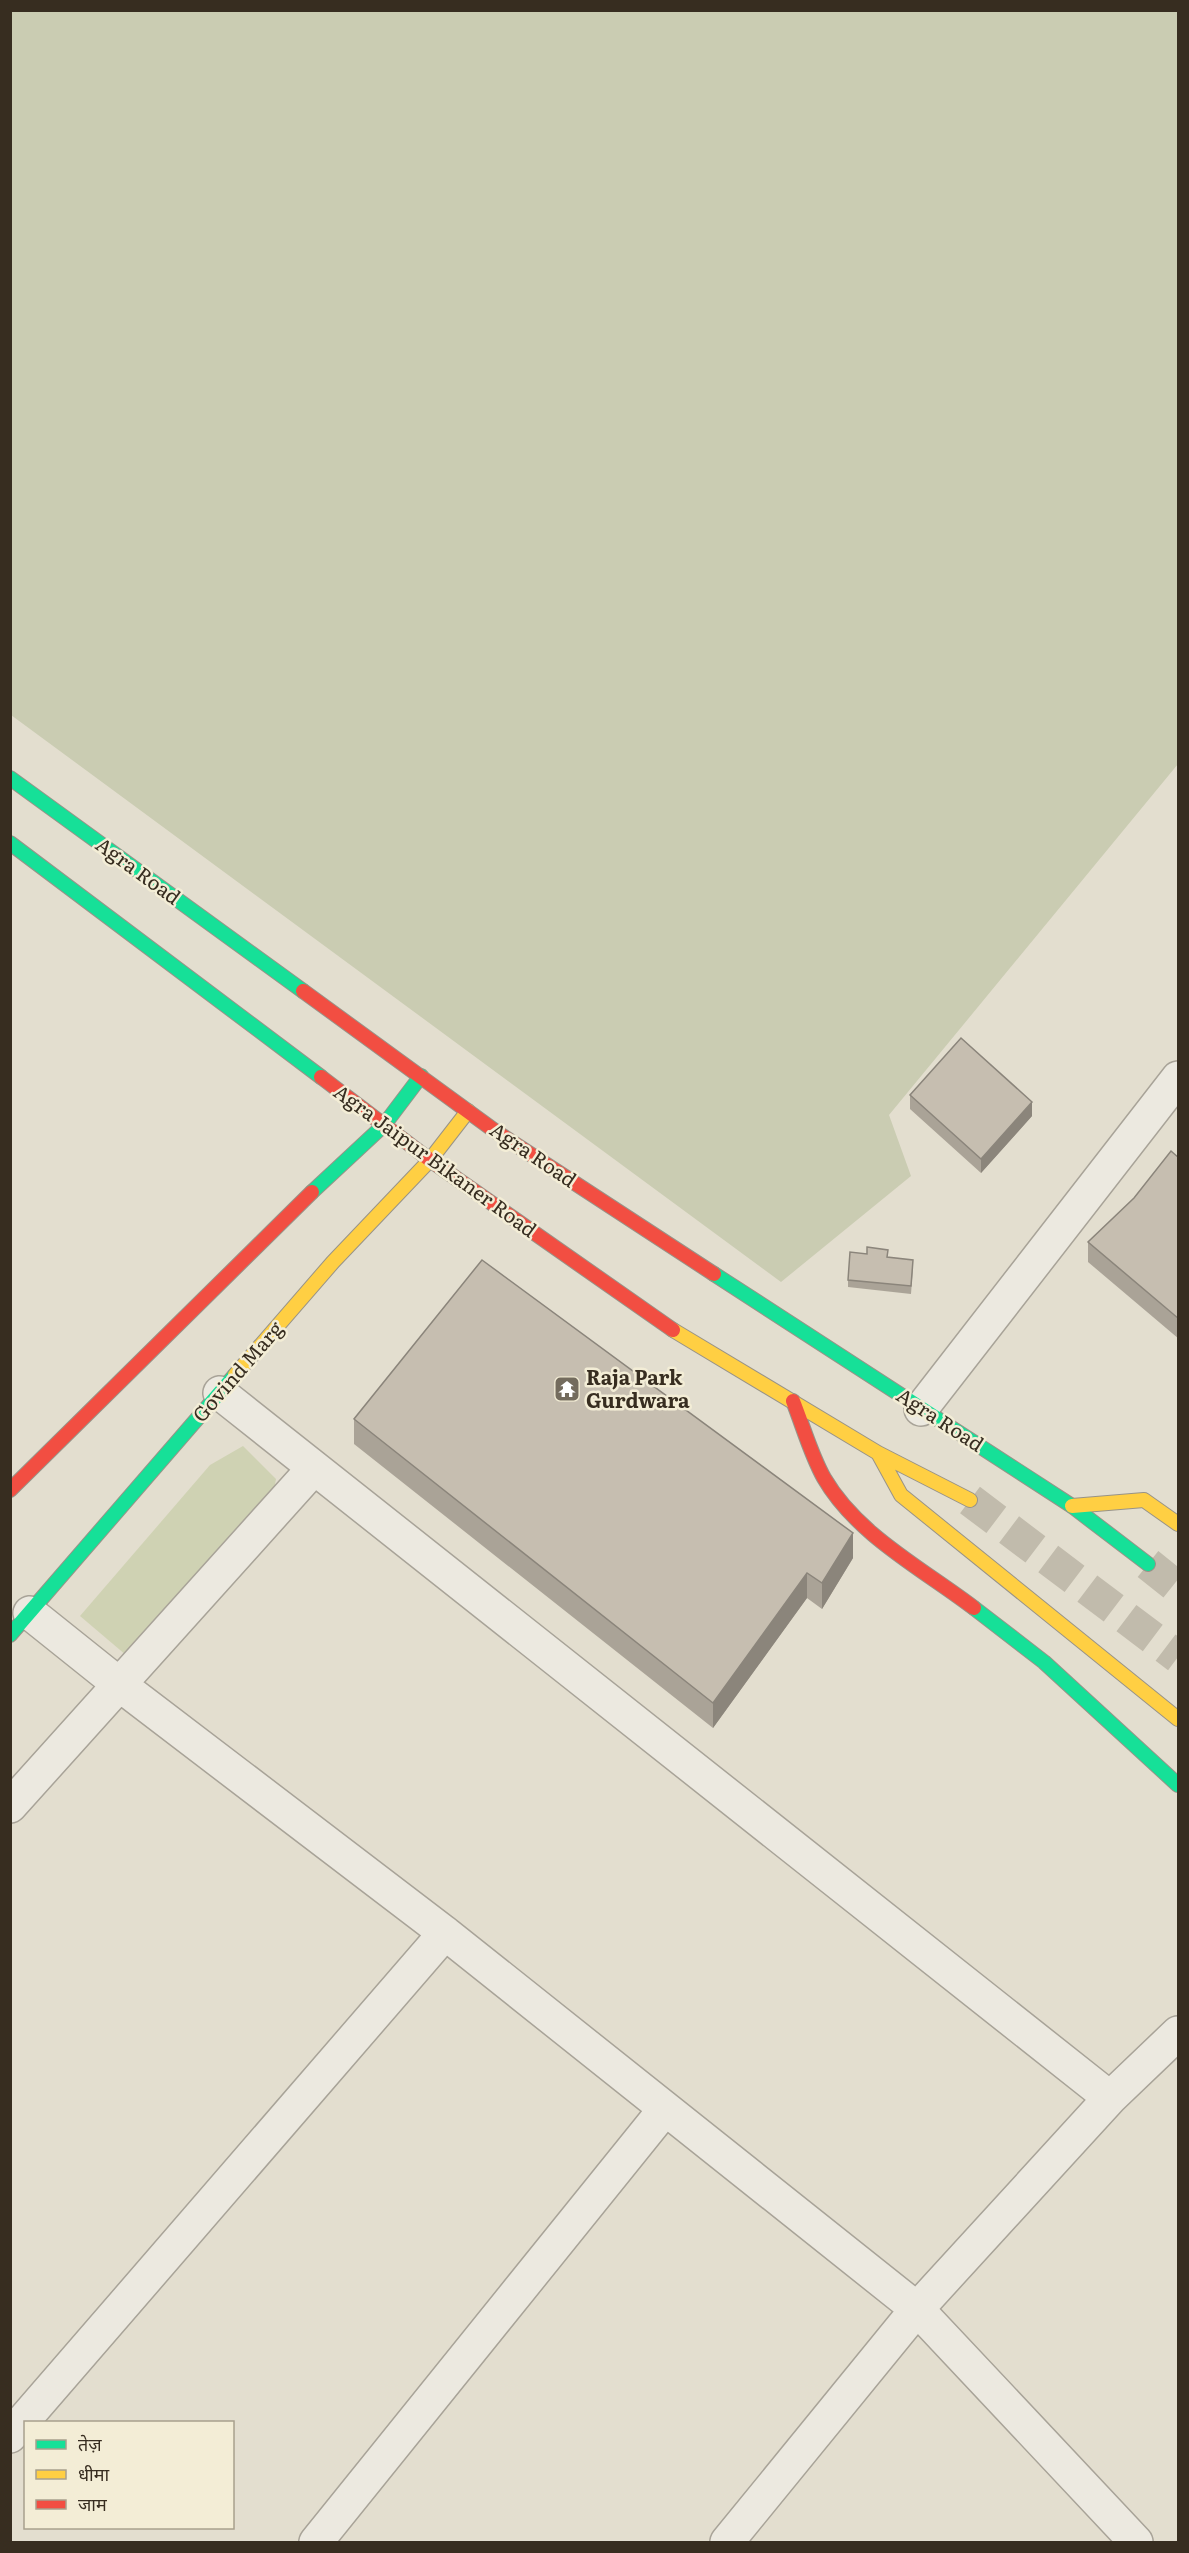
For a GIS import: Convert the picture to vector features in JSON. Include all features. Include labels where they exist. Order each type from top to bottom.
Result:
[{"type":"main road","name":"Agra Road","points":[[10,778],[515,1144],[1072,1506],[1148,1564]]},
{"type":"main road","name":"Agra Jaipur Bikaner Road","points":[[10,843],[430,1160],[652,1317],[878,1453],[970,1500]]},
{"type":"main road","points":[[10,1490],[279,1223],[384,1125],[421,1076]]},
{"type":"main road","name":"Govind Marg","points":[[20,1624],[333,1262],[430,1160],[468,1111]]},
{"type":"main road","points":[[793,1401],[824,1478],[853,1514],[876,1537],[936,1579],[1044,1662],[1179,1785]]},
{"type":"main road","points":[[878,1453],[901,1495],[1175,1715]]},
{"type":"main road","points":[[1072,1506],[1144,1500],[1179,1524]]},
{"type":"street","points":[[921,1409],[1178,1081]]},
{"type":"street","points":[[220,1393],[1110,2098]]},
{"type":"street","points":[[10,1806],[314,1467]]},
{"type":"street","points":[[20,1624],[120,1685],[445,1933],[917,2309],[1136,2542]]},
{"type":"street","points":[[10,2436],[445,1933]]},
{"type":"street","points":[[728,2542],[917,2309],[1110,2098],[1179,2033]]},
{"type":"street","points":[[316,2542],[665,2109]]},
{"type":"green space","points":[[11,10],[1178,11],[1178,764],[889,1115],[911,1176],[781,1282],[11,715]]},
{"type":"green space","points":[[243,1446],[276,1479],[272,1501],[133,1661],[80,1616],[210,1465]]},
{"type":"building","points":[[961,1038],[1032,1102],[981,1159],[910,1095]]},
{"type":"building","points":[[1171,1151],[1179,1158],[1179,1319],[1088,1242],[1134,1198]]},
{"type":"building","points":[[867,1247],[888,1250],[887,1257],[913,1260],[911,1286],[848,1280],[850,1252],[867,1254]]},
{"type":"building","points":[[482,1260],[853,1533],[822,1583],[807,1573],[713,1703],[354,1419]]},
{"type":"tunnel","points":[[970,1500],[1178,1657]]},
{"type":"tunnel","points":[[1148,1564],[1178,1588]]},
{"type":"traffic: fast","points":[[10,778],[303,991]]},
{"type":"traffic: fast","points":[[10,843],[321,1077]]},
{"type":"traffic: fast","points":[[312,1192],[384,1125],[421,1076]]},
{"type":"traffic: fast","points":[[714,1274],[1072,1506],[1148,1564]]},
{"type":"traffic: fast","points":[[10,1635],[235,1375]]},
{"type":"traffic: fast","points":[[974,1608],[1044,1662],[1178,1785]]},
{"type":"traffic: slow","points":[[235,1375],[333,1262],[430,1160],[468,1111]]},
{"type":"traffic: slow","points":[[673,1330],[878,1453],[970,1500]]},
{"type":"traffic: slow","points":[[878,1453],[901,1495],[1178,1719]]},
{"type":"traffic: slow","points":[[1072,1506],[1144,1500],[1178,1524]]},
{"type":"traffic: jam","points":[[303,991],[495,1131],[714,1274]]},
{"type":"traffic: jam","points":[[321,1077],[430,1160],[673,1330]]},
{"type":"traffic: jam","points":[[10,1490],[312,1192]]},
{"type":"traffic: jam","points":[[793,1401],[819,1469],[854,1517],[892,1550],[974,1608]]},
{"type":"place","name":"Raja Park Gurdwara","points":[[567,1389]]}]
